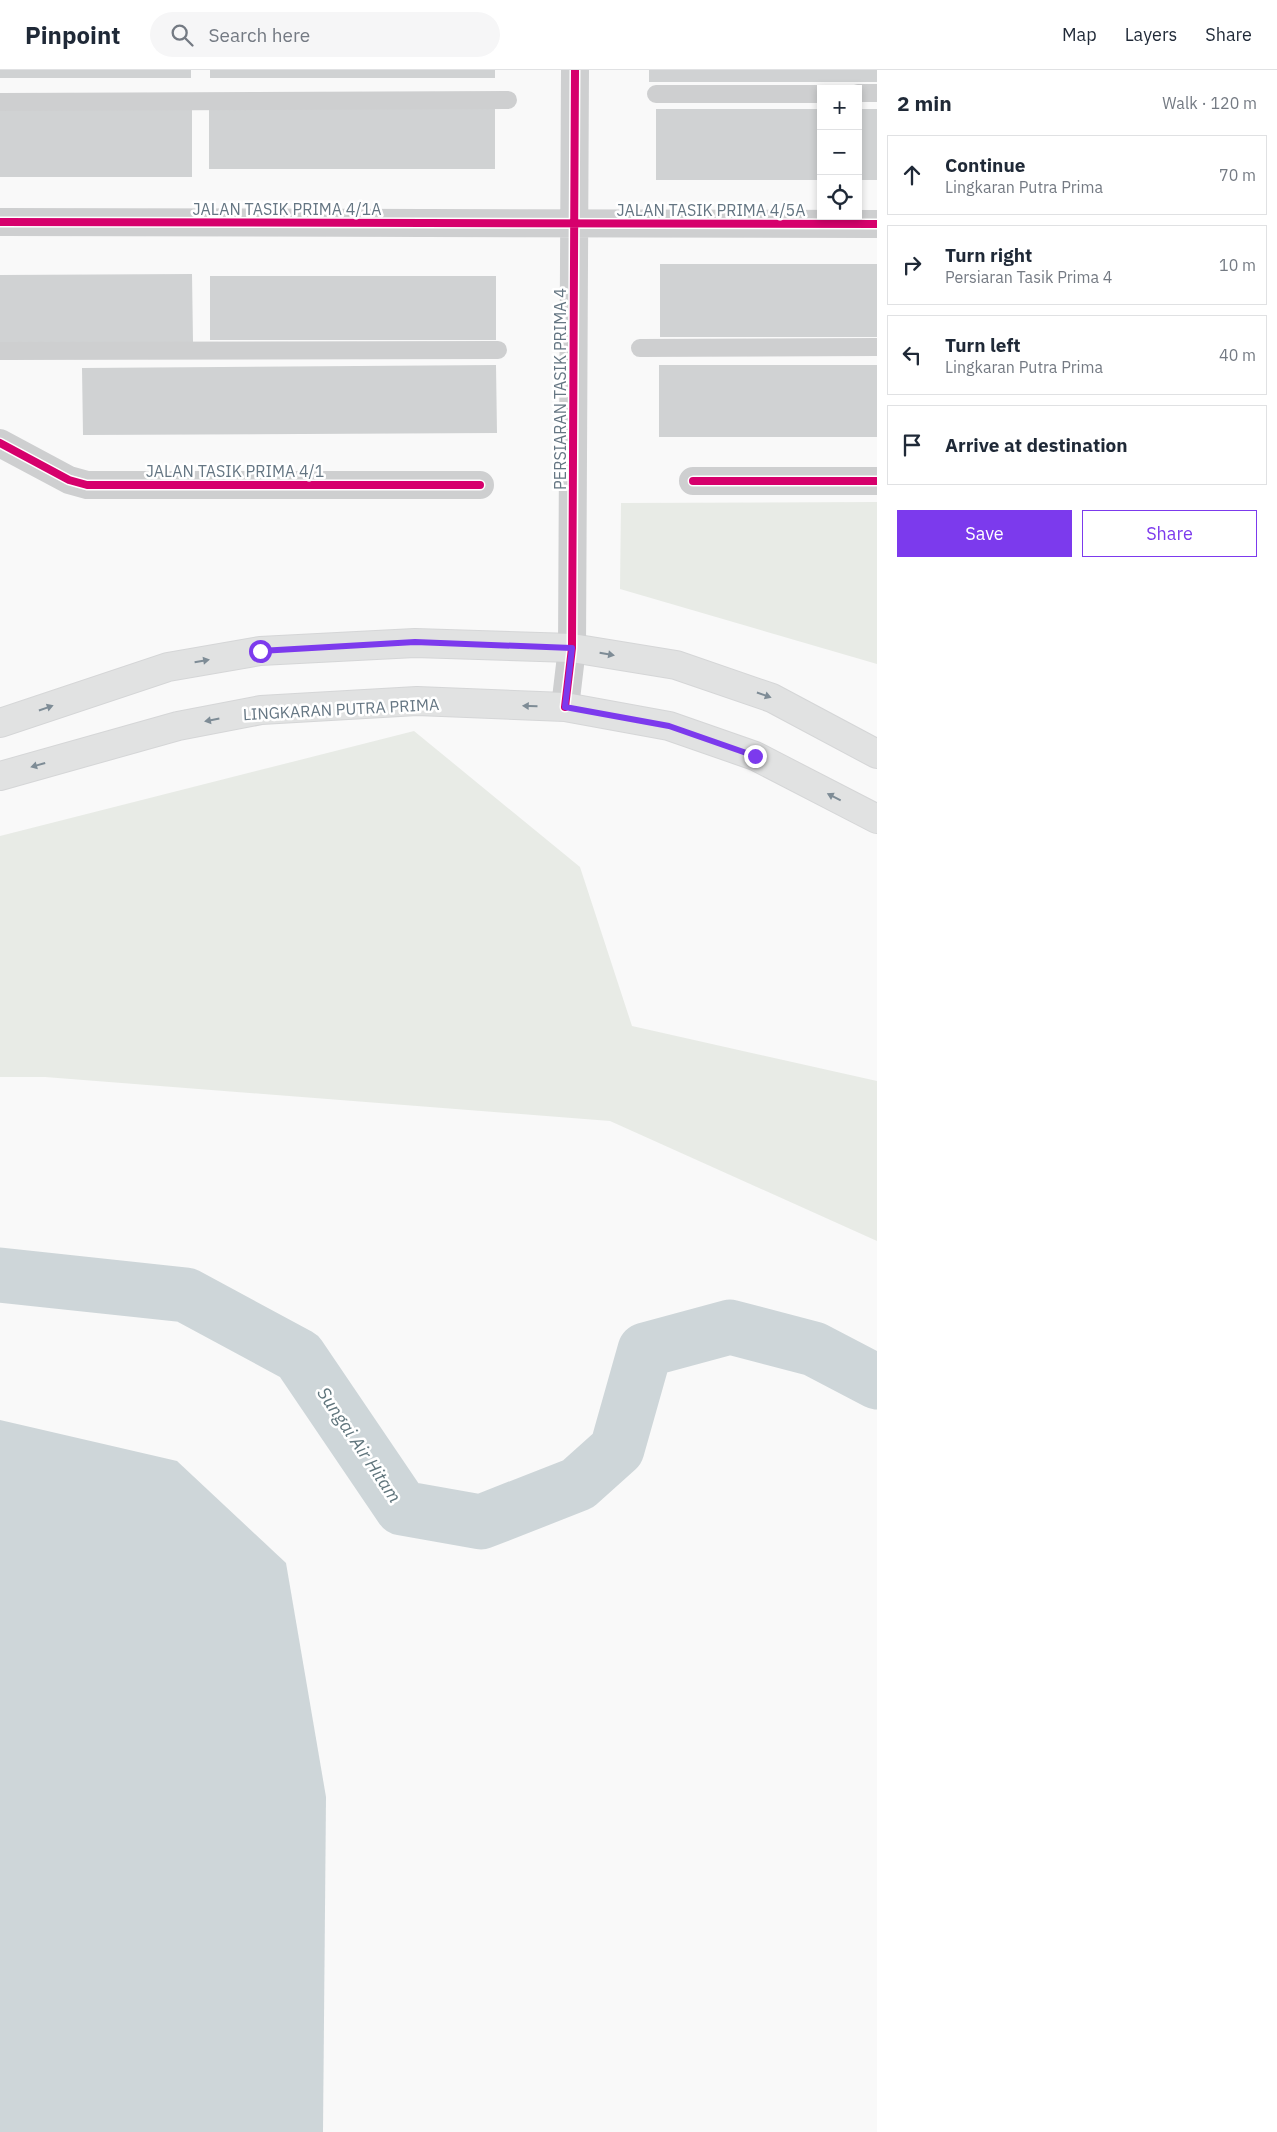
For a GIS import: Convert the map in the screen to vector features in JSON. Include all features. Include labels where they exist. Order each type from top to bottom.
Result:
[{"type":"main road","points":[[0,723],[168,667],[260,651],[415,642],[572,648],[676,665],[772,698],[877,754]]},
{"type":"main road","name":"LINGKARAN PUTRA PRIMA","points":[[0,776],[178,726],[261,710],[417,701],[565,707],[669,726],[755,756],[877,819]]},
{"type":"street","name":"PERSIARAN TASIK PRIMA 4","points":[[565,707],[572,648],[576,70]]},
{"type":"street","name":"JALAN TASIK PRIMA 4/1A","points":[[0,222],[574,223]]},
{"type":"street","name":"JALAN TASIK PRIMA 4/5A","points":[[574,223],[877,224]]},
{"type":"street","name":"JALAN TASIK PRIMA 4/1","points":[[0,443],[69,480],[87,485],[480,485]]},
{"type":"street","points":[[693,481],[877,481]]},
{"type":"lane","points":[[862,94],[877,93]]},
{"type":"lane","points":[[656,94],[817,94]]},
{"type":"lane","points":[[0,102],[508,100]]},
{"type":"lane","points":[[640,348],[877,347]]},
{"type":"lane","points":[[0,351],[498,350]]},
{"type":"shaded area","points":[[877,502],[877,664],[620,589],[621,503]]},
{"type":"shaded area","points":[[414,731],[580,867],[632,1026],[877,1081],[877,1241],[610,1121],[45,1077],[0,1077],[0,836]]},
{"type":"shaded area","points":[[0,1420],[177,1461],[286,1563],[326,1797],[323,2132],[0,2132]]},
{"type":"building","points":[[0,70],[191,70],[191,78],[0,78]]},
{"type":"building","points":[[210,70],[495,70],[495,78],[210,78]]},
{"type":"building","points":[[649,70],[877,70],[877,82],[649,82]]},
{"type":"building","points":[[0,105],[192,105],[192,177],[0,177]]},
{"type":"building","points":[[209,107],[495,107],[495,169],[209,169]]},
{"type":"building","points":[[656,109],[817,109],[817,180],[656,180]]},
{"type":"building","points":[[862,109],[877,109],[877,180],[862,180]]},
{"type":"building","points":[[660,264],[877,264],[877,337],[660,337]]},
{"type":"building","points":[[192,274],[193,342],[0,343],[0,275]]},
{"type":"building","points":[[210,276],[496,276],[496,340],[210,340]]},
{"type":"building","points":[[496,365],[497,433],[83,435],[82,368]]},
{"type":"building","points":[[659,365],[877,365],[877,437],[659,437]]},
{"type":"waterway","name":"Sungai Air Hitam","points":[[0,1275],[186,1295],[299,1356],[402,1508],[481,1522],[578,1484],[617,1449],[645,1350],[730,1327],[814,1349],[877,1382]]},
{"type":"cycle path","points":[[565,707],[572,648],[575,70]]},
{"type":"cycle path","points":[[0,222],[877,224]]},
{"type":"cycle path","points":[[0,443],[69,480],[87,485],[480,485]]},
{"type":"cycle path","points":[[693,481],[877,481]]},
{"type":"route","points":[[260,651],[415,642],[572,648],[565,707],[669,726],[755,756]]}]
